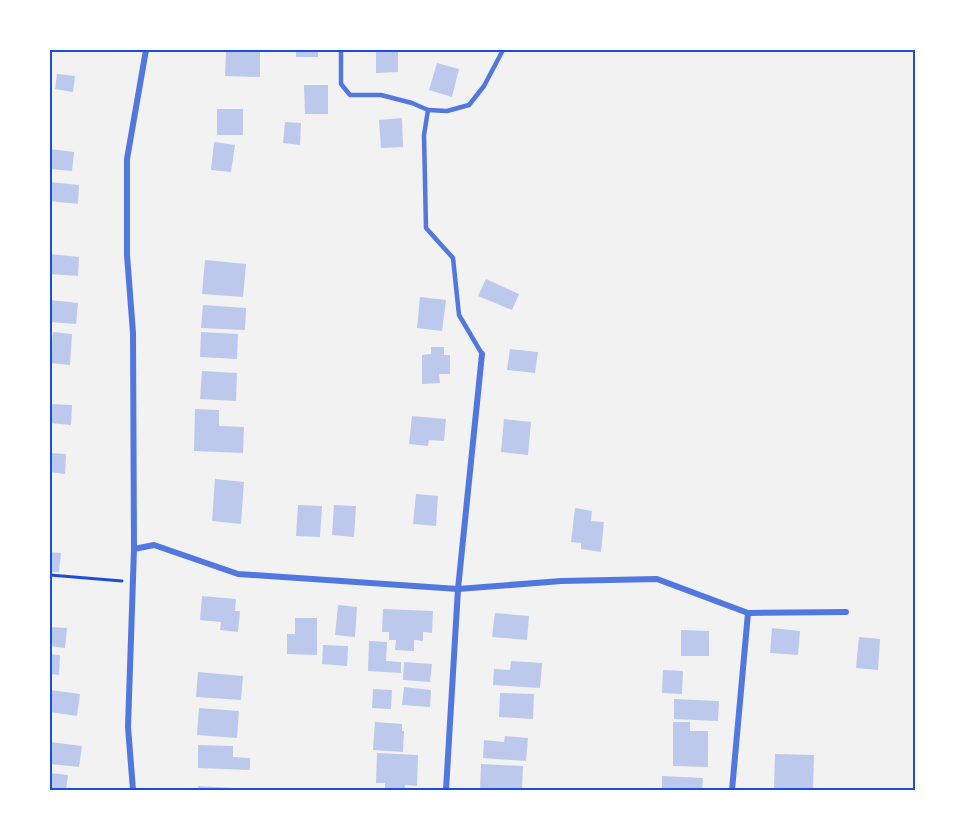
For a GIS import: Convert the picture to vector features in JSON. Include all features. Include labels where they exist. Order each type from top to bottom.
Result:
[{"type":"street","points":[[133,790],[128,727],[134,549],[133,333],[127,255],[127,159],[146,50]]},
{"type":"street","points":[[446,790],[458,589],[482,354]]},
{"type":"street","points":[[134,549],[154,545],[238,574],[458,589],[561,581],[657,579],[748,613],[846,612]]},
{"type":"street","points":[[732,790],[748,613]]},
{"type":"lane","points":[[341,50],[341,84],[350,95],[381,95],[412,103],[428,110],[447,111],[469,105],[484,86],[503,50]]},
{"type":"lane","points":[[428,110],[424,135],[426,228],[453,258],[459,315],[482,354]]},
{"type":"path","points":[[50,575],[133,582]]},
{"type":"building","points":[[226,50],[260,50],[260,77],[225,76]]},
{"type":"building","points":[[296,50],[318,50],[318,57],[296,57]]},
{"type":"building","points":[[376,50],[398,50],[398,72],[376,73]]},
{"type":"building","points":[[437,63],[459,69],[452,97],[429,90]]},
{"type":"building","points":[[57,74],[75,76],[73,92],[55,89]]},
{"type":"building","points":[[304,85],[328,85],[328,114],[305,114]]},
{"type":"building","points":[[217,109],[243,109],[243,135],[217,135]]},
{"type":"building","points":[[402,118],[403,147],[381,148],[379,120]]},
{"type":"building","points":[[285,122],[301,123],[300,145],[283,143]]},
{"type":"building","points":[[214,142],[235,145],[231,172],[211,170]]},
{"type":"building","points":[[50,149],[74,152],[72,171],[50,169]]},
{"type":"building","points":[[50,182],[79,185],[78,204],[50,201]]},
{"type":"building","points":[[50,254],[79,257],[78,276],[50,274]]},
{"type":"building","points":[[205,260],[246,264],[243,297],[202,294]]},
{"type":"building","points":[[486,279],[519,294],[512,310],[478,296]]},
{"type":"building","points":[[420,297],[446,300],[442,331],[417,328]]},
{"type":"building","points":[[50,300],[78,303],[76,324],[50,322]]},
{"type":"building","points":[[203,305],[246,308],[245,330],[201,328]]},
{"type":"building","points":[[53,332],[72,334],[70,365],[50,363]]},
{"type":"building","points":[[201,332],[238,334],[237,359],[200,357]]},
{"type":"building","points":[[431,347],[444,347],[444,355],[450,355],[450,374],[439,374],[440,383],[422,384],[422,355],[431,354]]},
{"type":"building","points":[[510,349],[538,352],[535,373],[507,370]]},
{"type":"building","points":[[202,371],[237,373],[236,401],[200,399]]},
{"type":"building","points":[[50,404],[72,405],[71,425],[50,423]]},
{"type":"building","points":[[195,409],[219,410],[219,426],[244,427],[243,453],[194,451]]},
{"type":"building","points":[[412,416],[446,419],[444,441],[429,440],[428,446],[409,444]]},
{"type":"building","points":[[504,419],[531,422],[528,455],[501,452]]},
{"type":"building","points":[[50,453],[66,454],[65,474],[50,472]]},
{"type":"building","points":[[215,479],[244,482],[241,524],[212,521]]},
{"type":"building","points":[[416,494],[438,496],[436,526],[413,524]]},
{"type":"building","points":[[298,505],[322,506],[320,537],[296,536]]},
{"type":"building","points":[[334,505],[356,506],[354,537],[332,535]]},
{"type":"building","points":[[575,508],[592,511],[591,521],[604,522],[601,552],[581,549],[581,543],[571,542]]},
{"type":"building","points":[[50,552],[61,553],[59,572],[50,572]]},
{"type":"building","points":[[202,596],[236,599],[235,611],[240,611],[238,632],[220,630],[221,622],[200,620]]},
{"type":"building","points":[[338,605],[357,607],[355,637],[335,635]]},
{"type":"building","points":[[383,609],[433,611],[432,633],[423,632],[423,641],[414,640],[414,651],[395,650],[396,640],[389,640],[389,632],[382,632]]},
{"type":"building","points":[[495,613],[529,616],[527,640],[492,637]]},
{"type":"building","points":[[295,618],[317,618],[317,655],[287,654],[287,634],[295,634]]},
{"type":"building","points":[[50,627],[67,628],[65,648],[50,646]]},
{"type":"building","points":[[772,628],[800,631],[798,655],[770,653]]},
{"type":"building","points":[[681,630],[709,631],[709,656],[681,656]]},
{"type":"building","points":[[859,637],[880,639],[878,670],[856,668]]},
{"type":"building","points":[[913,638],[916,639],[916,673],[913,673]]},
{"type":"building","points":[[369,641],[387,642],[386,661],[401,662],[401,673],[368,671]]},
{"type":"building","points":[[323,645],[348,646],[347,666],[322,664]]},
{"type":"building","points":[[50,654],[60,655],[59,675],[50,674]]},
{"type":"building","points":[[511,661],[542,663],[540,688],[493,685],[494,669],[510,670]]},
{"type":"building","points":[[404,662],[432,664],[430,682],[403,680]]},
{"type":"building","points":[[663,670],[683,671],[682,694],[662,693]]},
{"type":"building","points":[[198,672],[243,676],[241,700],[196,697]]},
{"type":"building","points":[[404,687],[431,690],[430,707],[402,705]]},
{"type":"building","points":[[373,689],[392,690],[391,709],[372,708]]},
{"type":"building","points":[[50,690],[80,694],[77,716],[50,712]]},
{"type":"building","points":[[500,693],[534,694],[533,719],[499,717]]},
{"type":"building","points":[[674,699],[719,701],[718,721],[674,719]]},
{"type":"building","points":[[199,708],[239,711],[237,738],[197,735]]},
{"type":"building","points":[[375,722],[402,724],[403,752],[373,750]]},
{"type":"building","points":[[673,722],[690,722],[690,731],[708,731],[708,767],[673,766]]},
{"type":"building","points":[[505,736],[528,738],[526,761],[483,758],[484,740],[504,742]]},
{"type":"building","points":[[50,742],[82,746],[79,767],[50,764]]},
{"type":"building","points":[[198,745],[233,746],[233,757],[250,758],[250,770],[198,768]]},
{"type":"building","points":[[377,753],[418,755],[417,786],[405,785],[405,790],[385,790],[385,783],[376,783]]},
{"type":"building","points":[[775,754],[814,755],[813,790],[774,790]]},
{"type":"building","points":[[481,764],[523,766],[522,790],[480,790]]},
{"type":"building","points":[[50,773],[68,775],[66,790],[50,790]]},
{"type":"building","points":[[662,776],[703,778],[702,790],[662,790]]},
{"type":"building","points":[[198,786],[235,788],[235,790],[198,790]]}]
